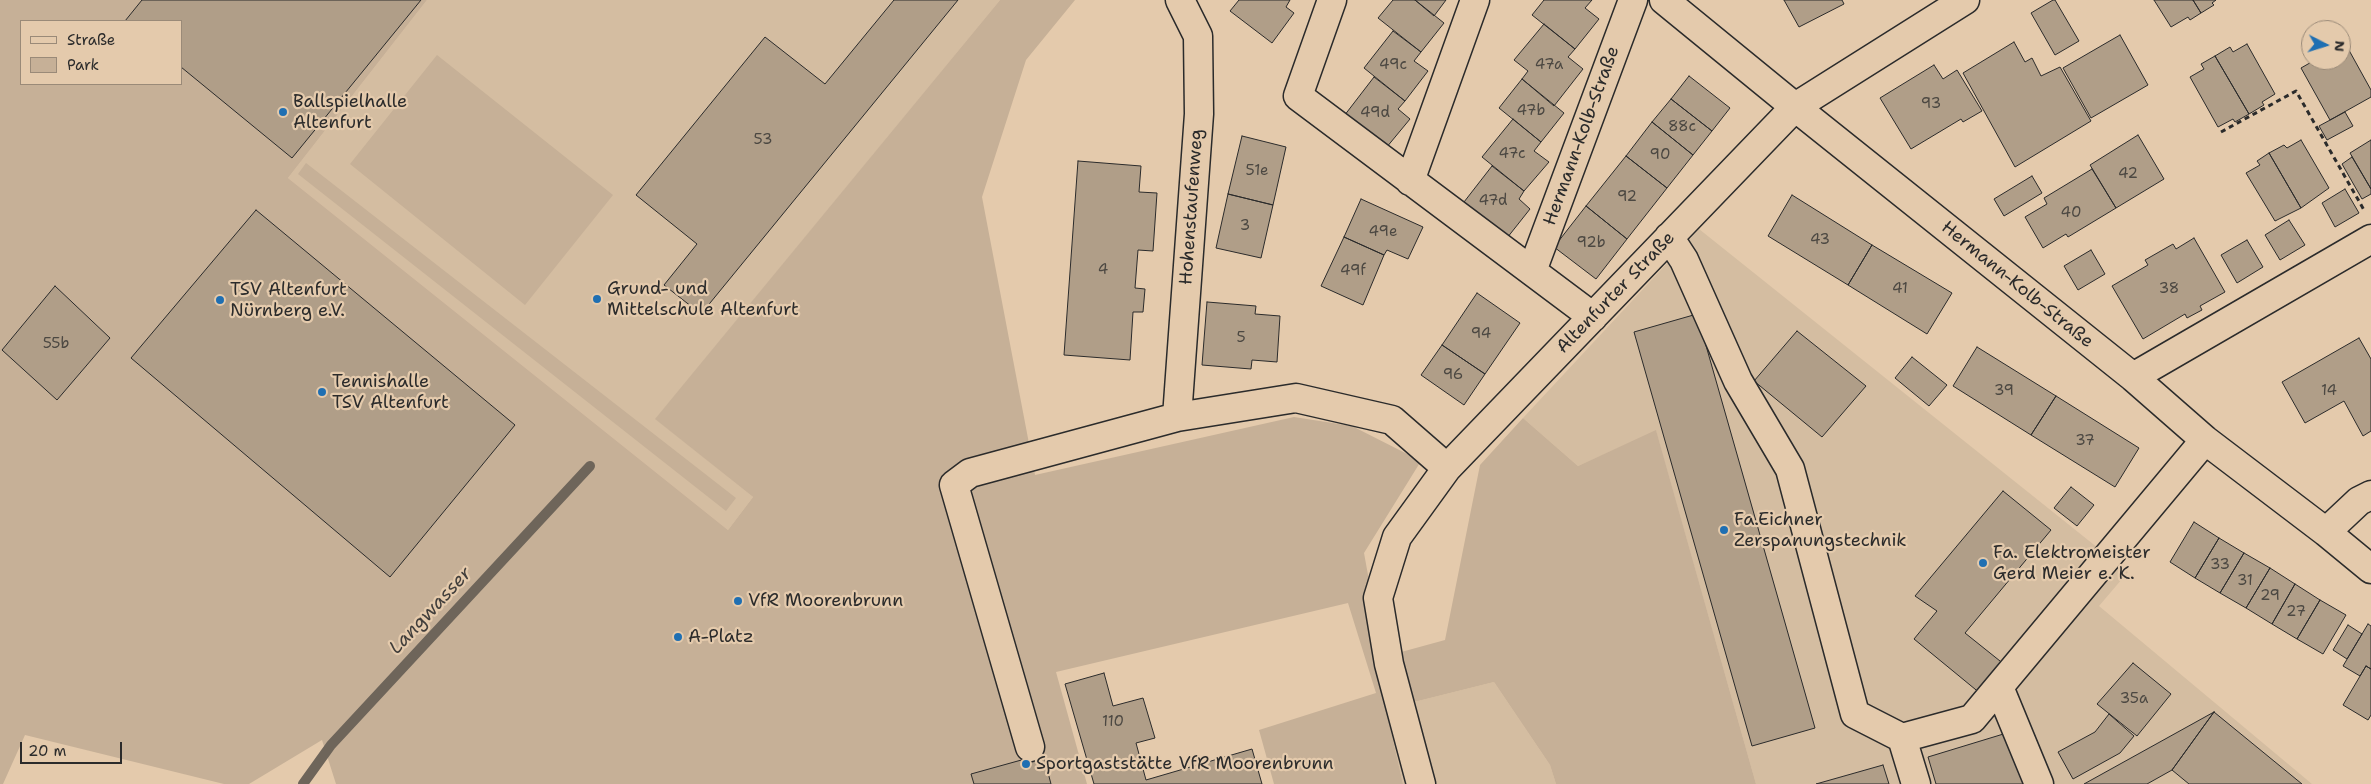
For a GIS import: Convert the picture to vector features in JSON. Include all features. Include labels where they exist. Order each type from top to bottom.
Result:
[{"type":"street","name":"Hohenstaufenweg","points":[[1177,417],[1199,114],[1198,36],[1180,0]]},
{"type":"street","points":[[1332,0],[1298,96],[1593,316]]},
{"type":"street","points":[[1410,181],[1475,0]]},
{"type":"street","name":"Hermann-Kolb-Straße","points":[[1532,271],[1633,0]]},
{"type":"street","name":"Hermann-Kolb-Straße","points":[[1664,0],[2133,377],[2205,440],[2326,532],[2371,569]]},
{"type":"street","name":"Altenfurter Straße","points":[[1421,784],[1388,664],[1378,598],[1397,537],[1447,468],[1795,107],[1965,0]]},
{"type":"street","points":[[2133,377],[2369,226]]},
{"type":"street","points":[[1669,237],[1684,260],[1738,381],[1790,468],[1855,714],[1902,738],[1972,719],[2205,440]]},
{"type":"street","points":[[1030,747],[954,485],[970,473],[1177,417],[1296,398],[1392,420],[1447,468]]},
{"type":"street","points":[[2326,532],[2359,501],[2371,495]]},
{"type":"street","points":[[2005,679],[2039,784]]},
{"type":"street","points":[[1902,738],[1916,784]]},
{"type":"path","points":[[2222,132],[2296,91],[2369,226]]},
{"type":"shaded area","name":"Grund- und Mittelschule Altenfurt","points":[[427,0],[1000,0],[656,419],[753,497],[728,530],[288,178]]},
{"type":"shaded area","points":[[1699,229],[2128,572],[2099,606],[2312,784],[1756,784],[1656,431],[1578,466],[1523,418]]},
{"type":"shaded area","points":[[1494,682],[1550,765],[1556,784],[1403,784],[1386,709]]},
{"type":"green space","points":[[0,0],[427,0],[288,178],[728,530],[753,497],[655,419],[1000,0],[1075,0],[1026,60],[982,197],[1035,475],[1294,417],[1352,426],[1421,461],[1364,553],[1383,657],[1445,640],[1480,465],[1523,418],[1578,466],[1656,430],[1756,784],[1556,784],[1550,765],[1494,682],[1386,709],[1403,784],[1274,784],[1259,730],[1376,693],[1348,603],[1056,672],[1087,784],[336,784],[322,740],[249,784],[224,784],[25,735],[3,784],[0,784]]},
{"type":"green space","points":[[437,55],[613,195],[525,305],[350,164]]},
{"type":"green space","points":[[306,163],[736,498],[726,511],[298,174]]},
{"type":"building","name":"Ballspielhalle Altenfurt","points":[[142,0],[421,0],[292,158],[182,68],[182,20],[126,20]]},
{"type":"building","points":[[894,0],[958,0],[701,314],[664,285],[697,244],[636,195],[765,37],[825,84]]},
{"type":"building","points":[[1239,0],[1290,0],[1286,7],[1294,13],[1272,43],[1230,11]]},
{"type":"building","points":[[1393,0],[1415,0],[1444,23],[1421,52],[1378,18]]},
{"type":"building","points":[[1415,0],[1446,0],[1434,16]]},
{"type":"building","points":[[1544,0],[1592,0],[1585,8],[1599,19],[1575,49],[1532,15]]},
{"type":"building","points":[[1784,0],[1842,0],[1844,4],[1799,27]]},
{"type":"building","points":[[2055,0],[2079,41],[2055,55],[2031,13]]},
{"type":"building","points":[[2154,0],[2193,0],[2201,13],[2190,20],[2188,17],[2171,27]]},
{"type":"building","points":[[2193,0],[2216,0],[2212,3],[2214,5],[2201,13]]},
{"type":"building","points":[[1544,24],[1575,49],[1568,57],[1583,69],[1554,106],[1522,79],[1528,71],[1514,60]]},
{"type":"building","points":[[1393,31],[1421,52],[1414,61],[1428,71],[1405,101],[1364,68]]},
{"type":"building","points":[[2120,35],[2148,85],[2091,118],[2063,68]]},
{"type":"building","points":[[2014,42],[2025,62],[2032,58],[2041,76],[2060,67],[2091,121],[2015,167],[1963,73]]},
{"type":"building","points":[[2247,44],[2275,94],[2262,102],[2264,105],[2249,114],[2215,56],[2230,47],[2233,52]]},
{"type":"building","points":[[2351,54],[2371,90],[2371,97],[2330,120],[2302,70],[2351,70]]},
{"type":"building","points":[[2215,56],[2249,114],[2235,122],[2233,119],[2218,127],[2190,77],[2204,69],[2201,64]]},
{"type":"building","points":[[1934,65],[1943,79],[1957,70],[1982,111],[1963,122],[1961,119],[1911,149],[1880,98]]},
{"type":"building","points":[[1689,76],[1730,108],[1712,131],[1671,99]]},
{"type":"building","points":[[1374,77],[1405,101],[1398,109],[1410,119],[1386,148],[1344,116]]},
{"type":"building","points":[[1522,79],[1564,113],[1541,142],[1499,108]]},
{"type":"building","points":[[1671,99],[1712,131],[1693,155],[1652,122]]},
{"type":"building","points":[[2345,112],[2353,126],[2327,140],[2319,126]]},
{"type":"building","points":[[1513,119],[1541,142],[1534,151],[1549,162],[1524,191],[1482,157]]},
{"type":"building","points":[[1652,122],[1693,155],[1667,188],[1626,156]]},
{"type":"building","points":[[2138,135],[2164,179],[2116,208],[2090,165]]},
{"type":"building","points":[[1242,136],[1286,147],[1273,205],[1228,194]]},
{"type":"building","points":[[2301,140],[2329,188],[2301,208],[2269,153],[2284,145],[2287,148]]},
{"type":"building","points":[[2371,140],[2371,189],[2350,153]]},
{"type":"building","points":[[2269,153],[2301,208],[2275,221],[2246,173],[2260,165],[2257,161]]},
{"type":"building","points":[[1626,156],[1667,188],[1627,239],[1586,206]]},
{"type":"building","points":[[2352,157],[2371,189],[2371,194],[2362,199],[2342,164]]},
{"type":"building","points":[[1078,161],[1141,166],[1139,192],[1157,193],[1153,251],[1138,250],[1135,288],[1145,289],[1143,312],[1133,312],[1130,360],[1064,355]]},
{"type":"building","points":[[1492,166],[1524,191],[1519,199],[1530,209],[1507,238],[1464,202]]},
{"type":"building","points":[[2092,169],[2116,208],[2068,237],[2066,234],[2043,248],[2025,217],[2047,204],[2044,198]]},
{"type":"building","points":[[2032,176],[2042,193],[2004,216],[1994,199]]},
{"type":"building","points":[[2345,189],[2359,213],[2335,227],[2322,203]]},
{"type":"building","points":[[1228,194],[1273,205],[1261,258],[1216,248]]},
{"type":"building","points":[[1792,195],[1872,245],[1848,285],[1768,236]]},
{"type":"building","points":[[1361,199],[1423,227],[1408,259],[1387,250],[1384,255],[1344,237]]},
{"type":"building","points":[[1586,206],[1627,239],[1596,279],[1554,247]]},
{"type":"building","name":"Tennishalle TSV Altenfurt","points":[[256,210],[515,425],[390,577],[131,358]]},
{"type":"building","points":[[2289,220],[2305,245],[2280,260],[2265,235]]},
{"type":"building","points":[[1344,237],[1384,255],[1363,305],[1321,286]]},
{"type":"building","points":[[2194,238],[2225,292],[2200,306],[2202,310],[2187,318],[2185,314],[2143,339],[2112,286],[2148,265],[2145,260],[2173,244],[2176,249]]},
{"type":"building","points":[[2247,240],[2263,267],[2237,283],[2221,255]]},
{"type":"building","points":[[1872,245],[1952,293],[1927,334],[1848,285]]},
{"type":"building","points":[[2091,250],[2105,274],[2078,290],[2064,266]]},
{"type":"building","points":[[55,286],[110,338],[57,400],[2,350]]},
{"type":"building","points":[[1477,293],[1520,323],[1485,374],[1442,345]]},
{"type":"building","points":[[1207,302],[1256,306],[1255,314],[1280,316],[1277,362],[1252,360],[1251,369],[1202,365]]},
{"type":"building","name":"Fa.Eichner Zerspanungstechnik","points":[[1697,314],[1815,728],[1752,746],[1634,332]]},
{"type":"building","points":[[1797,331],[1866,386],[1822,437],[1754,381]]},
{"type":"building","points":[[2359,338],[2371,359],[2371,431],[2363,436],[2344,401],[2305,423],[2282,382]]},
{"type":"building","points":[[1442,345],[1485,374],[1464,405],[1421,375]]},
{"type":"building","points":[[1977,347],[2056,396],[2031,435],[1953,386]]},
{"type":"building","points":[[1912,357],[1947,385],[1929,406],[1895,378]]},
{"type":"building","points":[[2056,396],[2139,448],[2115,487],[2031,435]]},
{"type":"building","points":[[2071,487],[2094,505],[2077,526],[2054,508]]},
{"type":"building","name":"Fa. Elektromeister Gerd Meier e. K.","points":[[2003,491],[2051,530],[1965,633],[2005,665],[1981,694],[1914,639],[1937,611],[1915,596]]},
{"type":"building","points":[[2194,522],[2219,538],[2195,578],[2170,562]]},
{"type":"building","points":[[2219,538],[2244,553],[2220,593],[2195,578]]},
{"type":"building","points":[[2244,553],[2270,568],[2246,608],[2220,593]]},
{"type":"building","points":[[2270,568],[2295,584],[2272,624],[2246,608]]},
{"type":"building","points":[[2295,584],[2320,600],[2297,639],[2272,624]]},
{"type":"building","points":[[2320,600],[2346,615],[2323,654],[2297,639]]},
{"type":"building","points":[[2368,624],[2371,626],[2371,669],[2366,666],[2360,676],[2343,666]]},
{"type":"building","points":[[2348,625],[2362,634],[2347,659],[2333,650]]},
{"type":"building","points":[[2133,663],[2171,694],[2137,736],[2097,704]]},
{"type":"building","points":[[2366,666],[2371,669],[2371,715],[2368,720],[2343,705]]},
{"type":"building","points":[[1104,673],[1113,706],[1143,698],[1155,738],[1136,743],[1146,780],[1252,749],[1262,784],[1094,784],[1065,684]]},
{"type":"building","points":[[2214,712],[2302,784],[2189,784],[2172,770]]},
{"type":"building","points":[[2214,712],[2172,770],[2147,784],[2084,784]]},
{"type":"building","points":[[2109,714],[2134,736],[2120,753],[2073,779],[2058,752],[2095,732]]},
{"type":"building","points":[[2010,732],[2025,784],[1936,784],[1928,757]]},
{"type":"building","name":"Sportgaststätte VfR Moorenbrunn","points":[[1043,754],[1051,784],[974,784],[971,774]]},
{"type":"building","points":[[1883,765],[1889,784],[1816,784]]},
{"type":"waterway","name":"Langwasser","points":[[303,784],[331,745],[590,466]]},
{"type":"place","name":"Ballspielhalle Altenfurt","points":[[283,112]]},
{"type":"place","name":"Grund- und Mittelschule Altenfurt","points":[[597,299]]},
{"type":"place","name":"TSV Altenfurt Nürnberg e.V.","points":[[220,300]]},
{"type":"place","name":"Tennishalle TSV Altenfurt","points":[[322,392]]},
{"type":"place","name":"Fa.Eichner Zerspanungstechnik","points":[[1724,530]]},
{"type":"place","name":"Fa. Elektromeister Gerd Meier e. K.","points":[[1983,563]]},
{"type":"place","name":"VfR Moorenbrunn","points":[[738,601]]},
{"type":"place","name":"A-Platz","points":[[678,637]]},
{"type":"place","name":"Sportgaststätte VfR Moorenbrunn","points":[[1026,764]]}]
